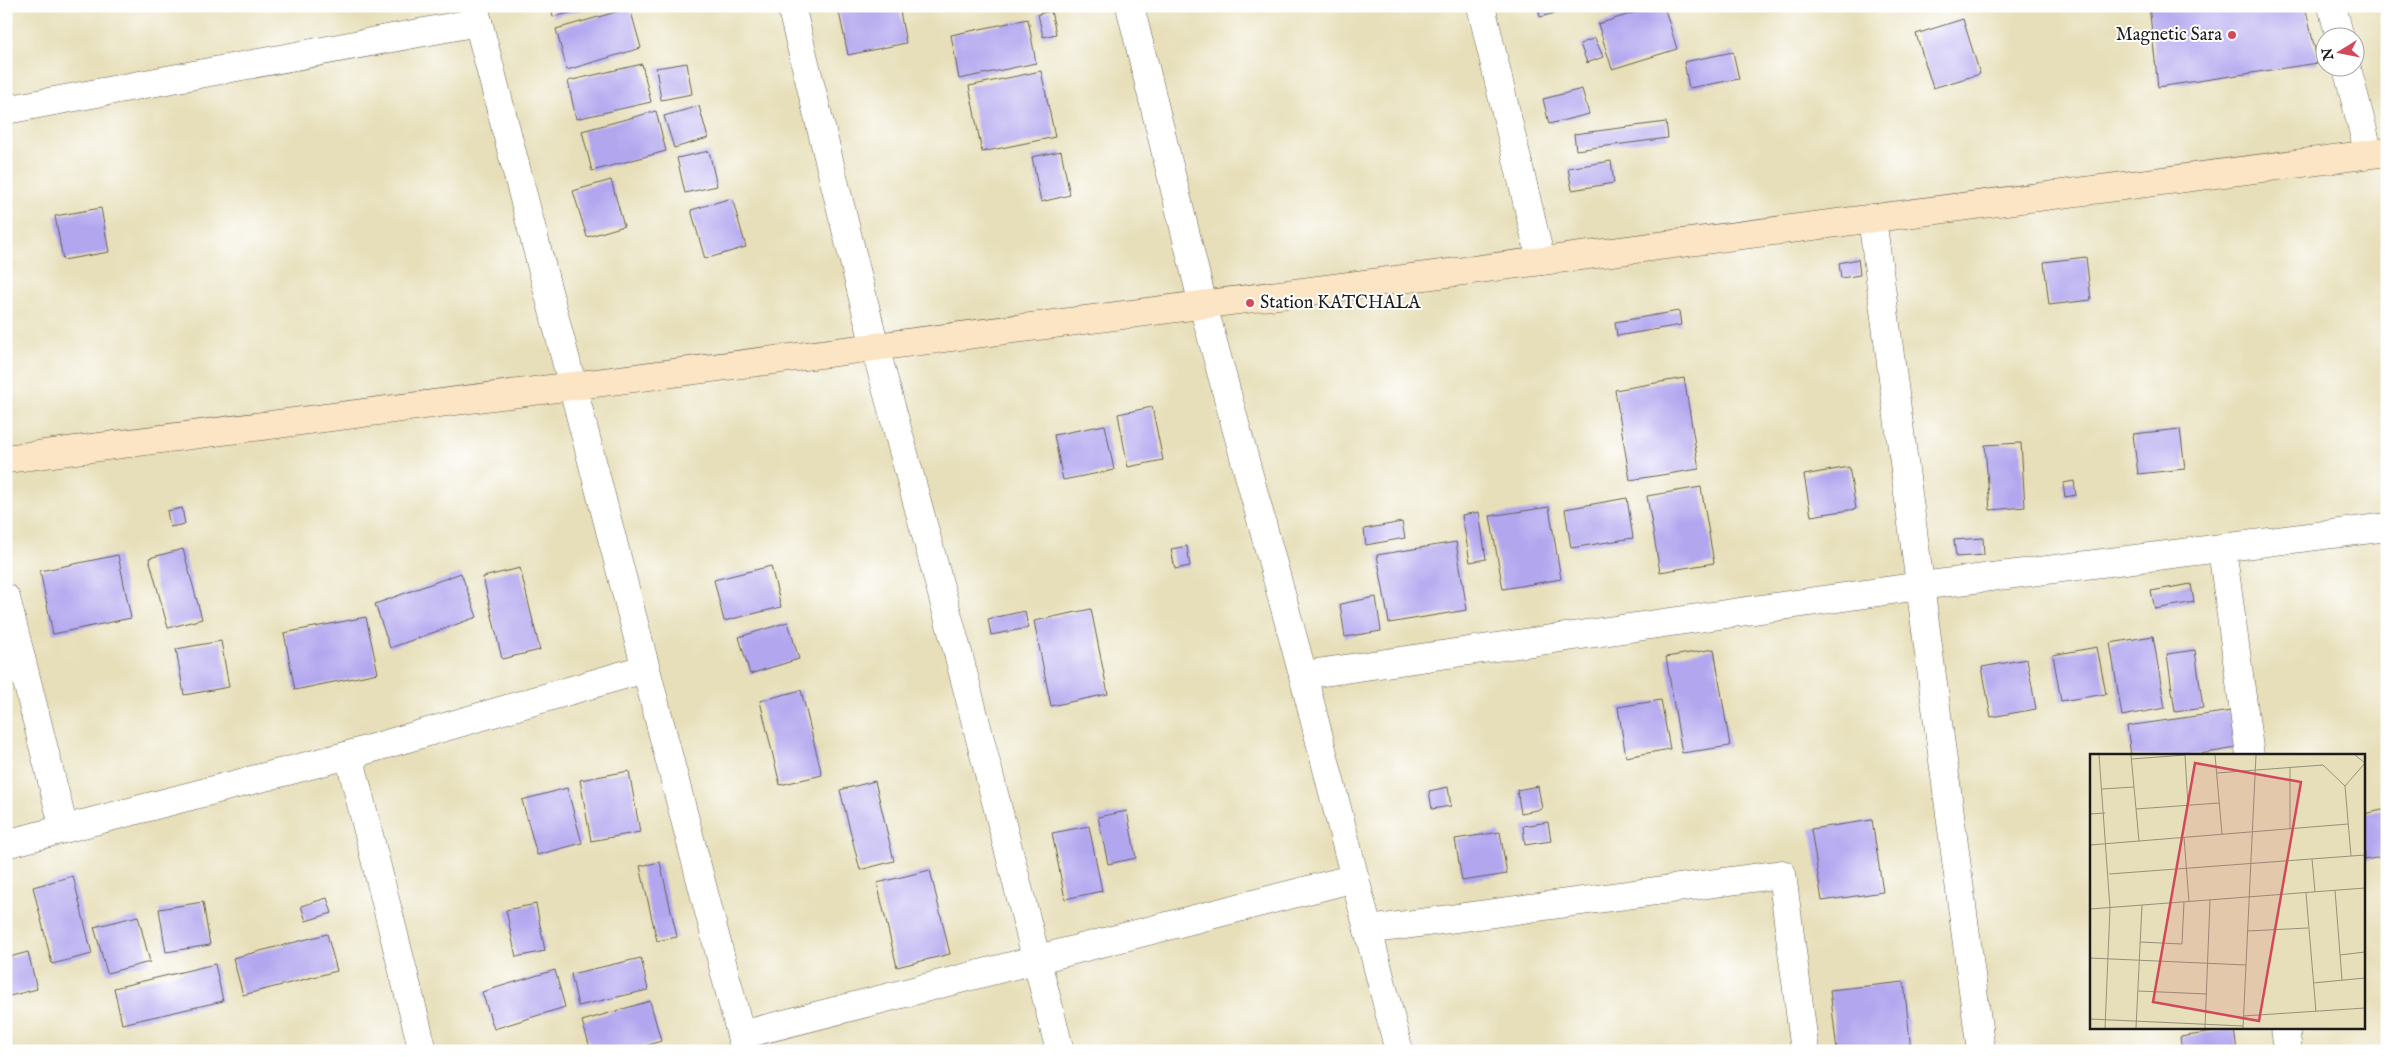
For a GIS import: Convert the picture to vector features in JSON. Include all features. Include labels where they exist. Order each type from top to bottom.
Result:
[{"type":"street","points":[[791,6],[875,347],[959,657],[1060,1051]]},
{"type":"street","points":[[1130,6],[1203,305],[1303,675],[1399,1051]]},
{"type":"street","points":[[1481,6],[1542,261]]},
{"type":"street","points":[[2332,6],[2338,28]]},
{"type":"street","points":[[6,110],[476,14],[644,669],[743,1043],[1036,959],[1355,878]]},
{"type":"street","points":[[6,459],[2378,153],[2351,78]]},
{"type":"street","points":[[1872,218],[1981,1051]]},
{"type":"street","points":[[1303,675],[1920,586],[2222,549],[2387,526]]},
{"type":"street","points":[[2222,549],[2250,754]]},
{"type":"street","points":[[6,598],[64,828]]},
{"type":"street","points":[[6,844],[349,755],[644,669]]},
{"type":"street","points":[[349,755],[422,1051]]},
{"type":"street","points":[[1368,930],[1782,874],[1804,1051]]},
{"type":"street","points":[[2285,1030],[2288,1051]]},
{"type":"building","points":[[551,6],[593,6],[594,7],[553,17]]},
{"type":"building","points":[[899,6],[906,43],[848,55],[838,7]]},
{"type":"building","points":[[1538,6],[1571,6],[1571,9],[1540,17]]},
{"type":"building","points":[[1656,6],[1664,6],[1677,49],[1612,69],[1598,24]]},
{"type":"building","name":"Magnetic Sara","points":[[2149,6],[2305,6],[2316,54],[2316,63],[2158,87]]},
{"type":"building","points":[[630,8],[641,48],[567,70],[556,29]]},
{"type":"building","points":[[1051,11],[1056,34],[1043,37],[1038,14]]},
{"type":"building","points":[[1028,19],[1036,63],[959,79],[951,35]]},
{"type":"building","points":[[1963,19],[1980,74],[1933,88],[1916,34]]},
{"type":"building","points":[[1595,38],[1603,57],[1587,63],[1580,44]]},
{"type":"building","points":[[1733,52],[1739,79],[1689,88],[1684,62]]},
{"type":"building","points":[[687,63],[692,94],[661,100],[656,68]]},
{"type":"building","points":[[642,64],[651,102],[576,119],[568,81]]},
{"type":"building","points":[[1041,71],[1055,137],[982,152],[969,86]]},
{"type":"building","points":[[1582,89],[1589,114],[1549,124],[1543,99]]},
{"type":"building","points":[[699,106],[708,138],[674,148],[664,116]]},
{"type":"building","points":[[656,111],[666,151],[592,171],[582,131]]},
{"type":"building","points":[[1666,122],[1668,138],[1576,150],[1574,134]]},
{"type":"building","points":[[709,151],[717,186],[685,193],[677,158]]},
{"type":"building","points":[[1061,151],[1070,195],[1041,202],[1032,157]]},
{"type":"building","points":[[1611,161],[1614,183],[1572,190],[1568,168]]},
{"type":"building","points":[[611,180],[624,226],[587,237],[573,191]]},
{"type":"building","points":[[732,198],[746,247],[705,259],[691,210]]},
{"type":"building","points":[[101,208],[109,252],[63,260],[55,216]]},
{"type":"building","points":[[2086,257],[2091,300],[2049,305],[2044,262]]},
{"type":"building","points":[[1858,259],[1860,275],[1841,278],[1839,263]]},
{"type":"building","points":[[1679,311],[1681,325],[1617,336],[1615,322]]},
{"type":"building","points":[[1684,378],[1699,469],[1630,480],[1615,390]]},
{"type":"building","points":[[1152,407],[1163,460],[1128,467],[1118,414]]},
{"type":"building","points":[[1105,425],[1114,470],[1063,480],[1054,435]]},
{"type":"building","points":[[2180,429],[2185,469],[2138,474],[2133,434]]},
{"type":"building","points":[[2021,443],[2025,507],[1990,510],[1985,445]]},
{"type":"building","points":[[1849,467],[1856,509],[1811,516],[1804,475]]},
{"type":"building","points":[[2074,481],[2076,495],[2065,497],[2063,483]]},
{"type":"building","points":[[1701,487],[1714,563],[1660,572],[1647,496]]},
{"type":"building","points":[[1627,498],[1633,538],[1571,548],[1565,509]]},
{"type":"building","points":[[1549,507],[1561,579],[1503,589],[1490,516]]},
{"type":"building","points":[[182,508],[185,524],[170,527],[167,511]]},
{"type":"building","points":[[1479,512],[1486,559],[1470,562],[1462,515]]},
{"type":"building","points":[[1402,522],[1405,538],[1366,545],[1364,529]]},
{"type":"building","points":[[1983,538],[1984,555],[1956,557],[1954,540]]},
{"type":"building","points":[[1456,542],[1467,610],[1389,623],[1377,555]]},
{"type":"building","points":[[1187,546],[1190,566],[1175,569],[1171,549]]},
{"type":"building","points":[[183,549],[202,619],[168,628],[149,558]]},
{"type":"building","points":[[118,555],[131,618],[53,634],[40,571]]},
{"type":"building","points":[[771,566],[781,607],[724,621],[714,580]]},
{"type":"building","points":[[520,568],[540,650],[502,659],[483,577]]},
{"type":"building","points":[[461,573],[477,617],[390,648],[375,604]]},
{"type":"building","points":[[2191,584],[2194,602],[2155,609],[2151,591]]},
{"type":"building","points":[[1376,597],[1381,631],[1345,637],[1340,604]]},
{"type":"building","points":[[1091,609],[1108,694],[1051,706],[1034,621]]},
{"type":"building","points":[[1025,611],[1028,628],[991,635],[988,619]]},
{"type":"building","points":[[366,617],[378,673],[295,690],[284,633]]},
{"type":"building","points":[[788,622],[799,659],[750,674],[739,637]]},
{"type":"building","points":[[2153,636],[2165,708],[2122,716],[2110,643]]},
{"type":"building","points":[[221,641],[229,687],[184,695],[176,649]]},
{"type":"building","points":[[2097,647],[2106,694],[2061,701],[2053,655]]},
{"type":"building","points":[[1714,649],[1730,746],[1682,753],[1666,657]]},
{"type":"building","points":[[2195,650],[2203,708],[2175,712],[2167,654]]},
{"type":"building","points":[[2027,659],[2036,709],[1991,717],[1982,667]]},
{"type":"building","points":[[801,690],[822,775],[780,785],[760,701]]},
{"type":"building","points":[[1661,700],[1670,749],[1626,757],[1618,707]]},
{"type":"building","points":[[2231,711],[2237,748],[2200,754],[2131,754],[2127,726]]},
{"type":"building","points":[[629,771],[640,832],[591,841],[580,780]]},
{"type":"building","points":[[875,781],[894,861],[860,870],[840,790]]},
{"type":"building","points":[[1538,786],[1542,809],[1521,813],[1517,790]]},
{"type":"building","points":[[1448,787],[1451,806],[1432,809],[1429,791]]},
{"type":"building","points":[[567,788],[582,843],[537,855],[522,800]]},
{"type":"building","points":[[2387,809],[2387,856],[2366,860],[2366,814]]},
{"type":"building","points":[[1127,811],[1136,858],[1108,864],[1098,817]]},
{"type":"building","points":[[1872,820],[1883,892],[1822,901],[1811,829]]},
{"type":"building","points":[[1548,822],[1551,841],[1525,845],[1523,826]]},
{"type":"building","points":[[1089,826],[1102,891],[1065,899],[1052,833]]},
{"type":"building","points":[[1500,832],[1507,874],[1462,881],[1455,839]]},
{"type":"building","points":[[660,862],[677,937],[657,941],[640,866]]},
{"type":"building","points":[[930,870],[950,954],[897,967],[877,883]]},
{"type":"building","points":[[73,876],[92,954],[52,964],[33,887]]},
{"type":"building","points":[[327,898],[332,913],[306,921],[301,906]]},
{"type":"building","points":[[203,902],[210,945],[166,952],[159,909]]},
{"type":"building","points":[[536,904],[545,951],[516,957],[506,910]]},
{"type":"building","points":[[138,916],[150,962],[107,973],[94,927]]},
{"type":"building","points":[[327,934],[337,971],[243,995],[233,958]]},
{"type":"building","points":[[28,952],[37,989],[6,997],[6,958]]},
{"type":"building","points":[[641,958],[648,990],[578,1006],[571,974]]},
{"type":"building","points":[[215,964],[223,1001],[122,1024],[114,988]]},
{"type":"building","points":[[555,970],[565,1007],[494,1029],[482,992]]},
{"type":"building","points":[[1904,982],[1911,1051],[1837,1051],[1830,990]]},
{"type":"building","points":[[650,1001],[661,1041],[629,1051],[591,1051],[582,1021]]},
{"type":"building","points":[[2234,1030],[2237,1051],[2182,1051],[2180,1037]]},
{"type":"place","name":"Magnetic Sara","points":[[2232,35]]},
{"type":"place","name":"Station KATCHALA","points":[[1250,303]]}]
